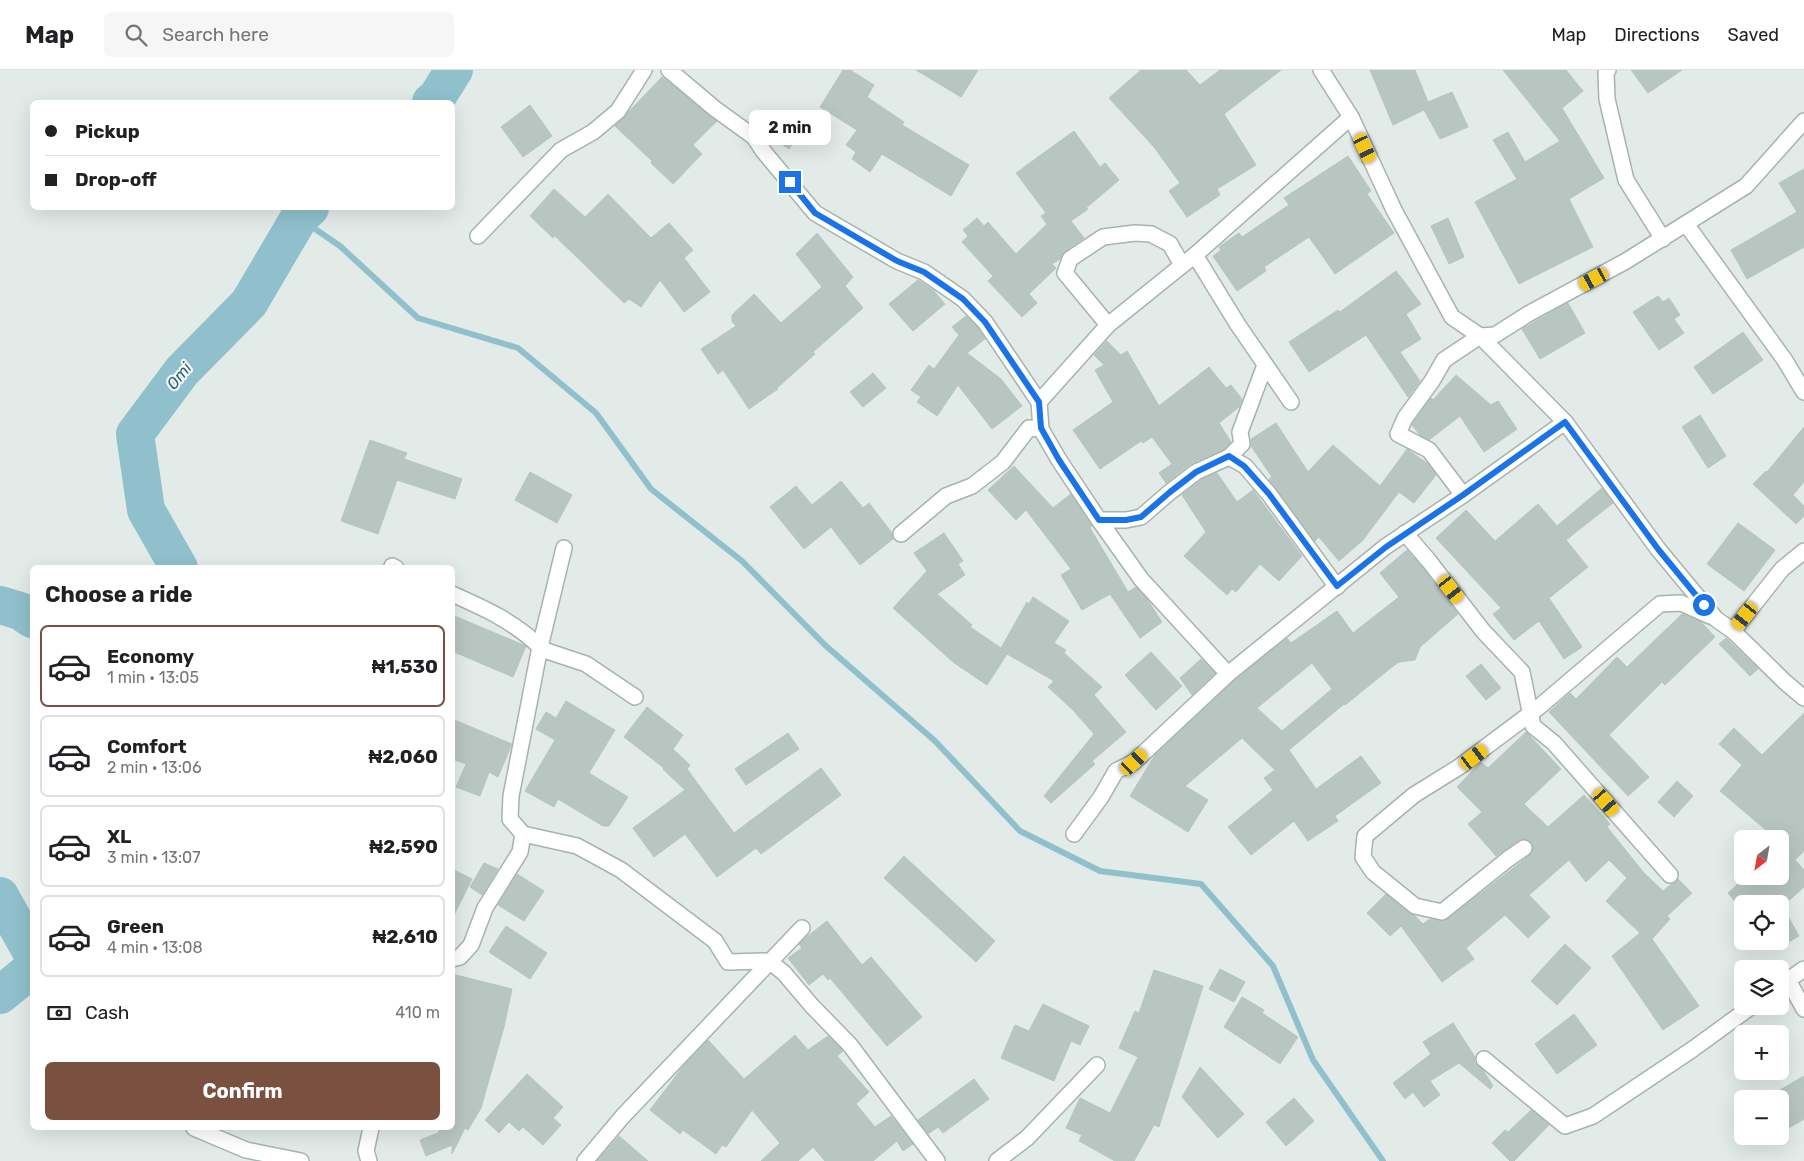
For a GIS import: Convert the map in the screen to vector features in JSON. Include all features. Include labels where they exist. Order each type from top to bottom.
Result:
[{"type":"street","points":[[478,236],[561,150],[593,132],[618,111],[645,70]]},
{"type":"street","points":[[669,70],[714,108],[754,137],[764,152],[815,213],[897,261],[924,272],[963,299],[985,322],[1039,402],[1041,428],[1059,460],[1099,520],[1141,579],[1228,674]]},
{"type":"street","points":[[1321,70],[1351,117],[1394,210],[1452,317],[1480,336],[1565,422],[1658,549],[1716,619]]},
{"type":"street","points":[[1608,70],[1606,73],[1607,100],[1626,180],[1663,239]]},
{"type":"street","points":[[1039,402],[1108,325],[1195,255],[1351,117]]},
{"type":"street","points":[[1463,495],[1429,450],[1398,434],[1405,418],[1432,381],[1444,360],[1480,336],[1494,335],[1528,314],[1626,262],[1746,186],[1804,121]]},
{"type":"street","points":[[1686,224],[1784,358],[1804,392]]},
{"type":"street","points":[[1108,325],[1065,273],[1070,259],[1103,237],[1135,233],[1151,234],[1170,244],[1182,265]]},
{"type":"street","points":[[1195,255],[1238,326],[1291,402]]},
{"type":"street","points":[[1099,520],[1126,520],[1141,517],[1196,472],[1229,456],[1242,444],[1240,432],[1265,365]]},
{"type":"street","points":[[1074,834],[1101,797],[1116,771],[1134,762],[1228,674],[1405,533],[1463,495],[1565,422]]},
{"type":"street","points":[[902,534],[946,496],[972,486],[1003,462],[1029,428],[1041,428]]},
{"type":"street","points":[[1229,456],[1244,466],[1269,494],[1337,586]]},
{"type":"street","points":[[1405,533],[1430,561],[1483,631],[1522,672],[1533,726],[1554,743],[1670,875]]},
{"type":"street","points":[[564,548],[540,647],[511,796],[510,819],[522,834],[577,846],[621,870],[715,941],[728,962],[770,961],[784,973],[812,1006],[850,1044],[937,1161]]},
{"type":"street","points":[[1733,631],[1782,569],[1804,551]]},
{"type":"street","points":[[455,595],[496,614],[528,635],[547,651],[586,664],[635,697]]},
{"type":"street","points":[[1524,848],[1508,858],[1442,912],[1415,906],[1373,872],[1363,857],[1365,836],[1414,795],[1460,767],[1530,714],[1660,604],[1681,602],[1716,619],[1733,631],[1804,698]]},
{"type":"street","points":[[455,958],[460,957],[471,945],[485,908],[520,852],[522,834]]},
{"type":"street","points":[[585,1161],[623,1116],[802,928]]},
{"type":"street","points":[[1789,980],[1804,969]]},
{"type":"street","points":[[1789,990],[1804,1010]]},
{"type":"street","points":[[1484,1059],[1565,1126],[1593,1116],[1693,1049],[1740,1015]]},
{"type":"street","points":[[997,1161],[1027,1138],[1097,1065]]},
{"type":"street","points":[[199,1130],[246,1150],[301,1161]]},
{"type":"street","points":[[369,1161],[366,1151],[371,1130]]},
{"type":"building","points":[[843,70],[850,70],[874,85],[867,97],[904,122],[902,125],[969,165],[951,196],[882,154],[870,172],[852,159],[856,152],[846,145],[857,130],[820,107]]},
{"type":"building","points":[[916,70],[978,70],[961,97]]},
{"type":"building","points":[[1141,70],[1186,70],[1200,85],[1220,70],[1281,70],[1224,114],[1256,165],[1217,189],[1220,195],[1187,217],[1169,191],[1180,183],[1154,147],[1109,98]]},
{"type":"building","points":[[1370,70],[1415,70],[1428,102],[1452,92],[1468,127],[1440,139],[1424,110],[1393,125]]},
{"type":"building","points":[[1503,70],[1566,70],[1583,91],[1562,108],[1604,178],[1569,199],[1593,247],[1519,284],[1475,202],[1517,179],[1493,140],[1508,132],[1525,162],[1560,141]]},
{"type":"building","points":[[1631,70],[1682,70],[1648,93]]},
{"type":"building","points":[[662,77],[717,121],[693,145],[702,154],[673,184],[615,126]]},
{"type":"building","points":[[530,105],[552,136],[523,157],[501,127]]},
{"type":"building","points":[[784,120],[801,131],[789,149],[772,138]]},
{"type":"building","points":[[1074,131],[1100,167],[1105,163],[1119,180],[1086,208],[1088,209],[1071,221],[1084,238],[1064,252],[1060,259],[1052,264],[1056,268],[1029,294],[1037,303],[1022,317],[988,281],[993,276],[962,242],[968,236],[963,230],[977,218],[984,226],[988,222],[1016,254],[1047,224],[1041,216],[1046,213],[1016,173]]},
{"type":"building","points":[[1348,156],[1371,191],[1367,194],[1394,233],[1335,274],[1309,237],[1264,267],[1266,271],[1237,291],[1213,256],[1221,250],[1219,247],[1239,233],[1242,237],[1289,205],[1284,198]]},
{"type":"building","points":[[1804,169],[1804,247],[1747,279],[1731,250],[1797,212],[1779,183]]},
{"type":"building","points":[[554,189],[585,217],[608,194],[651,238],[669,223],[693,250],[684,258],[710,292],[684,312],[660,280],[641,307],[629,299],[624,303],[555,236],[553,238],[530,216]]},
{"type":"building","points":[[1448,218],[1464,257],[1449,264],[1431,226]]},
{"type":"building","points":[[817,233],[853,277],[845,286],[863,308],[813,352],[815,354],[778,389],[749,409],[723,370],[718,374],[701,349],[736,326],[732,322],[732,315],[754,294],[781,323],[822,287],[796,254]]},
{"type":"building","points":[[1396,271],[1421,304],[1406,314],[1421,339],[1400,352],[1420,381],[1408,397],[1366,335],[1309,372],[1289,342],[1338,310],[1340,312]]},
{"type":"building","points":[[918,280],[933,290],[945,304],[913,331],[889,304]]},
{"type":"building","points":[[1658,296],[1663,302],[1669,298],[1680,315],[1674,319],[1684,333],[1659,350],[1633,312]]},
{"type":"building","points":[[1568,303],[1585,333],[1540,359],[1522,329]]},
{"type":"building","points":[[966,316],[978,328],[985,339],[967,353],[1001,379],[1022,406],[992,429],[958,385],[937,416],[917,402],[921,397],[911,390],[929,365],[934,369],[959,335],[952,327]]},
{"type":"building","points":[[1743,332],[1763,360],[1713,394],[1694,367]]},
{"type":"building","points":[[1107,341],[1121,355],[1127,351],[1159,406],[1209,367],[1226,388],[1231,385],[1242,399],[1239,407],[1219,423],[1231,442],[1224,449],[1190,464],[1166,483],[1159,473],[1172,464],[1152,437],[1143,443],[1141,441],[1100,469],[1073,430],[1113,402],[1095,370],[1104,365],[1094,355]]},
{"type":"building","points":[[873,373],[886,388],[863,407],[850,392]]},
{"type":"building","points":[[1456,375],[1491,405],[1498,401],[1517,429],[1484,452],[1460,416],[1429,440],[1420,435],[1412,425],[1431,398],[1433,400]]},
{"type":"building","points":[[1700,415],[1726,456],[1708,468],[1682,427]]},
{"type":"building","points":[[1276,423],[1308,472],[1333,445],[1380,486],[1407,449],[1428,464],[1436,475],[1414,503],[1399,492],[1363,540],[1339,561],[1319,537],[1315,541],[1269,479],[1272,477],[1251,446],[1251,439]]},
{"type":"building","points":[[1804,427],[1804,482],[1793,495],[1804,506],[1804,516],[1796,524],[1753,484],[1767,472]]},
{"type":"building","points":[[370,440],[407,453],[404,459],[462,479],[455,499],[397,480],[378,534],[341,521]]},
{"type":"building","points":[[1014,466],[1053,508],[1071,494],[1092,526],[1090,528],[1128,592],[1136,587],[1147,599],[1162,622],[1140,638],[1110,594],[1082,610],[1061,575],[1071,569],[1026,510],[1016,520],[988,490]]},
{"type":"building","points":[[530,472],[572,495],[557,523],[515,500]]},
{"type":"building","points":[[1217,473],[1237,502],[1253,490],[1302,556],[1279,581],[1260,564],[1236,592],[1232,589],[1227,595],[1184,556],[1206,532],[1182,495],[1201,480]]},
{"type":"building","points":[[841,481],[863,508],[869,503],[892,533],[893,539],[860,565],[831,527],[804,549],[770,507],[796,486],[812,505]]},
{"type":"building","points":[[1602,488],[1613,503],[1566,540],[1588,567],[1549,598],[1582,647],[1564,659],[1539,621],[1514,640],[1493,614],[1501,608],[1436,538],[1466,510],[1495,541],[1538,504],[1557,526]]},
{"type":"building","points":[[1738,523],[1775,550],[1744,591],[1707,564]]},
{"type":"building","points":[[944,533],[963,561],[958,564],[965,575],[937,594],[972,625],[970,627],[1001,648],[1027,602],[1029,604],[1033,597],[1069,621],[1054,643],[1066,650],[1064,653],[1102,687],[1094,695],[1126,732],[1092,761],[1095,764],[1051,803],[1044,796],[1094,734],[1073,710],[1048,687],[1054,681],[1007,654],[987,685],[953,662],[893,608],[927,571],[914,553]]},
{"type":"building","points":[[1407,550],[1458,614],[1420,647],[1415,660],[1399,662],[1392,667],[1289,750],[1316,789],[1361,756],[1381,783],[1335,816],[1338,821],[1308,841],[1294,821],[1251,855],[1228,827],[1273,790],[1264,778],[1275,770],[1242,738],[1185,786],[1208,800],[1188,832],[1130,796],[1155,755],[1234,681],[1287,638],[1291,643],[1337,611],[1353,633],[1399,597],[1380,573]],"holes":[[[1312,663],[1332,689],[1282,731],[1257,708]]]},
{"type":"building","points":[[1682,614],[1701,622],[1715,637],[1665,685],[1662,682],[1609,735],[1649,777],[1628,796],[1549,712],[1570,693],[1576,699],[1617,657],[1627,667]]},
{"type":"building","points":[[455,616],[526,646],[513,677],[455,652]]},
{"type":"building","points":[[1726,638],[1758,669],[1750,676],[1719,644]]},
{"type":"building","points":[[1151,652],[1182,686],[1156,710],[1125,675]]},
{"type":"building","points":[[1201,659],[1215,673],[1192,695],[1180,678]]},
{"type":"building","points":[[1481,664],[1501,688],[1486,700],[1466,676]]},
{"type":"building","points":[[566,701],[615,730],[589,773],[628,797],[609,826],[603,826],[558,799],[554,807],[525,791],[555,740],[536,729],[546,712],[556,718]]},
{"type":"building","points":[[647,707],[683,735],[673,749],[690,765],[687,769],[734,833],[821,768],[841,795],[761,854],[756,848],[717,877],[685,834],[654,857],[633,828],[685,790],[664,768],[624,737]]},
{"type":"building","points":[[1804,713],[1804,851],[1795,860],[1804,870],[1804,887],[1789,900],[1789,895],[1734,895],[1734,900],[1728,893],[1737,885],[1789,885],[1789,830],[1766,830],[1720,791],[1742,765],[1719,744],[1734,728],[1762,755]]},
{"type":"building","points":[[455,720],[512,744],[498,777],[489,772],[480,796],[456,787],[466,764],[455,760]]},
{"type":"building","points":[[1526,732],[1561,769],[1524,804],[1548,827],[1584,795],[1610,824],[1607,827],[1644,873],[1663,891],[1678,879],[1692,893],[1667,916],[1670,919],[1652,939],[1699,1006],[1663,1030],[1612,956],[1640,933],[1606,901],[1627,878],[1609,860],[1586,882],[1569,860],[1529,895],[1550,917],[1528,938],[1505,915],[1466,948],[1474,959],[1442,982],[1401,926],[1390,936],[1367,913],[1386,894],[1423,924],[1430,919],[1445,921],[1530,855],[1533,847],[1528,840],[1524,839],[1519,840],[1496,856],[1468,824],[1482,812],[1457,787],[1481,762],[1488,768]]},
{"type":"building","points":[[788,733],[799,749],[746,785],[735,769]]},
{"type":"building","points":[[1677,781],[1693,796],[1674,817],[1658,802]]},
{"type":"building","points":[[904,856],[995,941],[976,962],[884,878]]},
{"type":"building","points":[[484,863],[498,869],[482,895],[470,887]]},
{"type":"building","points":[[455,870],[472,879],[455,913]]},
{"type":"building","points":[[517,874],[544,891],[524,921],[498,905]]},
{"type":"building","points":[[1789,918],[1799,936],[1789,942]]},
{"type":"building","points":[[827,921],[862,965],[871,957],[922,1017],[887,1046],[830,978],[828,980],[823,974],[809,985],[788,958],[802,948],[799,944],[804,939]]},
{"type":"building","points":[[506,926],[547,953],[530,979],[489,952]]},
{"type":"building","points":[[1565,944],[1591,968],[1557,1005],[1531,981]]},
{"type":"building","points":[[1220,969],[1245,982],[1234,1002],[1209,989]]},
{"type":"building","points":[[1154,970],[1203,986],[1159,1127],[1154,1125],[1134,1161],[1115,1161],[1079,1141],[1082,1135],[1066,1128],[1080,1098],[1110,1113],[1138,1057],[1119,1048],[1135,1011],[1139,1013]]},
{"type":"building","points":[[455,975],[512,989],[504,1027],[481,1108],[468,1130],[465,1128],[452,1154],[452,1145],[426,1156],[420,1140],[438,1133],[439,1130],[455,1130]]},
{"type":"building","points":[[1242,997],[1264,1010],[1262,1013],[1298,1037],[1280,1064],[1224,1027]]},
{"type":"building","points":[[1043,1004],[1089,1026],[1080,1045],[1071,1041],[1054,1081],[1001,1058],[1015,1025],[1029,1031]]},
{"type":"building","points":[[1574,1014],[1597,1045],[1557,1074],[1535,1044]]},
{"type":"building","points":[[1453,1023],[1475,1057],[1475,1063],[1483,1070],[1493,1086],[1490,1089],[1459,1063],[1430,1081],[1440,1095],[1424,1107],[1413,1092],[1405,1099],[1393,1083],[1431,1054],[1423,1042]]},
{"type":"building","points":[[795,1035],[808,1050],[828,1036],[843,1051],[837,1056],[869,1092],[856,1104],[875,1127],[891,1116],[913,1144],[903,1151],[897,1141],[873,1161],[825,1161],[813,1147],[798,1161],[761,1161],[780,1143],[752,1110],[726,1147],[722,1145],[716,1154],[683,1130],[680,1134],[650,1110],[685,1064],[708,1040],[744,1079]]},
{"type":"building","points":[[1200,1067],[1244,1114],[1218,1138],[1182,1097]]},
{"type":"building","points":[[527,1074],[563,1107],[553,1118],[561,1125],[543,1145],[523,1127],[519,1131],[509,1122],[499,1133],[485,1120]]},
{"type":"building","points":[[1804,1076],[1804,1119],[1789,1128],[1789,1090],[1780,1090]]},
{"type":"building","points":[[974,1079],[989,1099],[943,1133],[938,1127],[928,1134],[918,1120]]},
{"type":"building","points":[[1294,1098],[1314,1121],[1286,1146],[1266,1122]]},
{"type":"building","points":[[1531,1110],[1549,1125],[1514,1161],[1510,1161],[1492,1143],[1505,1130],[1508,1132]]},
{"type":"building","points":[[619,1136],[648,1161],[597,1161]]},
{"type":"waterway","name":"Omi","points":[[433,100],[454,70]]},
{"type":"waterway","name":"Omi","points":[[177,565],[146,510],[135,434],[182,371],[249,303],[299,218],[308,210]]},
{"type":"waterway","points":[[299,218],[340,246],[418,318],[518,348],[596,413],[651,489],[742,561],[826,646],[935,741],[1020,831],[1100,871],[1201,884],[1273,966],[1313,1060],[1383,1161]]},
{"type":"waterway","name":"Omi","points":[[0,605],[20,611],[30,618]]},
{"type":"waterway","name":"Omi","points":[[0,896],[30,949]]},
{"type":"waterway","name":"Omi","points":[[0,995],[30,971]]},
{"type":"route","points":[[790,182],[815,213],[897,261],[924,272],[963,299],[985,322],[1039,402],[1041,428],[1059,460],[1099,520],[1126,520],[1141,517],[1196,472],[1229,456],[1244,466],[1269,494],[1337,586],[1405,533],[1463,495],[1565,422],[1658,549],[1704,605]]}]
